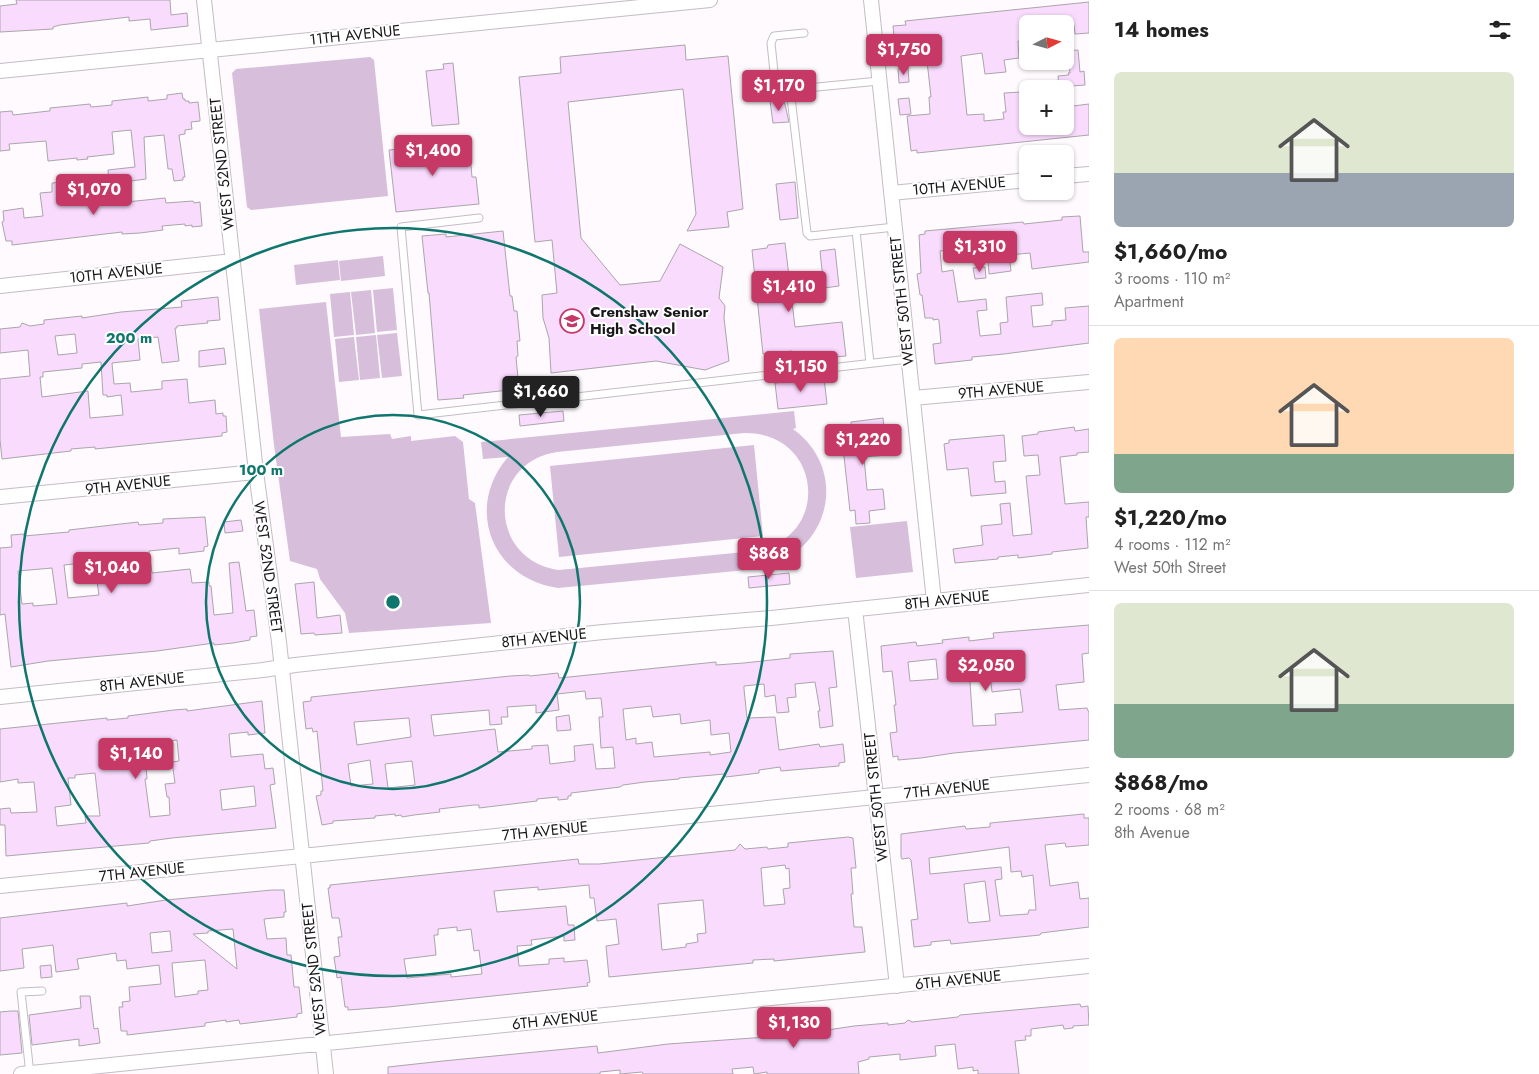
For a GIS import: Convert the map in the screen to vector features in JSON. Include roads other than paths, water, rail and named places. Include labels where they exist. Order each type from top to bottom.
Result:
[{"type":"street","name":"WEST 52ND STREET","points":[[204,0],[256,472],[281,667],[326,1074]]},
{"type":"street","name":"11TH AVENUE","points":[[0,71],[710,0]]},
{"type":"street","name":"WEST 50TH STREET","points":[[871,0],[934,601]]},
{"type":"street","points":[[1074,175],[1089,174]]},
{"type":"street","name":"10TH AVENUE","points":[[891,193],[1019,181]]},
{"type":"street","name":"10TH AVENUE","points":[[0,286],[233,261]]},
{"type":"street","name":"9TH AVENUE","points":[[913,398],[1089,382]]},
{"type":"street","name":"9TH AVENUE","points":[[0,498],[256,472]]},
{"type":"street","name":"8TH AVENUE","points":[[0,697],[603,632],[1089,585]]},
{"type":"street","name":"WEST 50TH STREET","points":[[855,609],[897,986]]},
{"type":"street","name":"7TH AVENUE","points":[[0,886],[1089,774]]},
{"type":"street","name":"6TH AVENUE","points":[[27,1074],[1089,966]]},
{"type":"lane","points":[[804,34],[774,36],[771,43],[776,91],[879,81]]},
{"type":"lane","points":[[790,89],[807,233],[810,236],[895,227]]},
{"type":"lane","points":[[479,218],[401,227],[418,415],[908,359]]},
{"type":"lane","points":[[856,231],[870,363]]},
{"type":"lane","points":[[27,1074],[21,992],[42,991]]},
{"type":"place","name":"Crenshaw Senior High School","points":[[572,321]]}]
